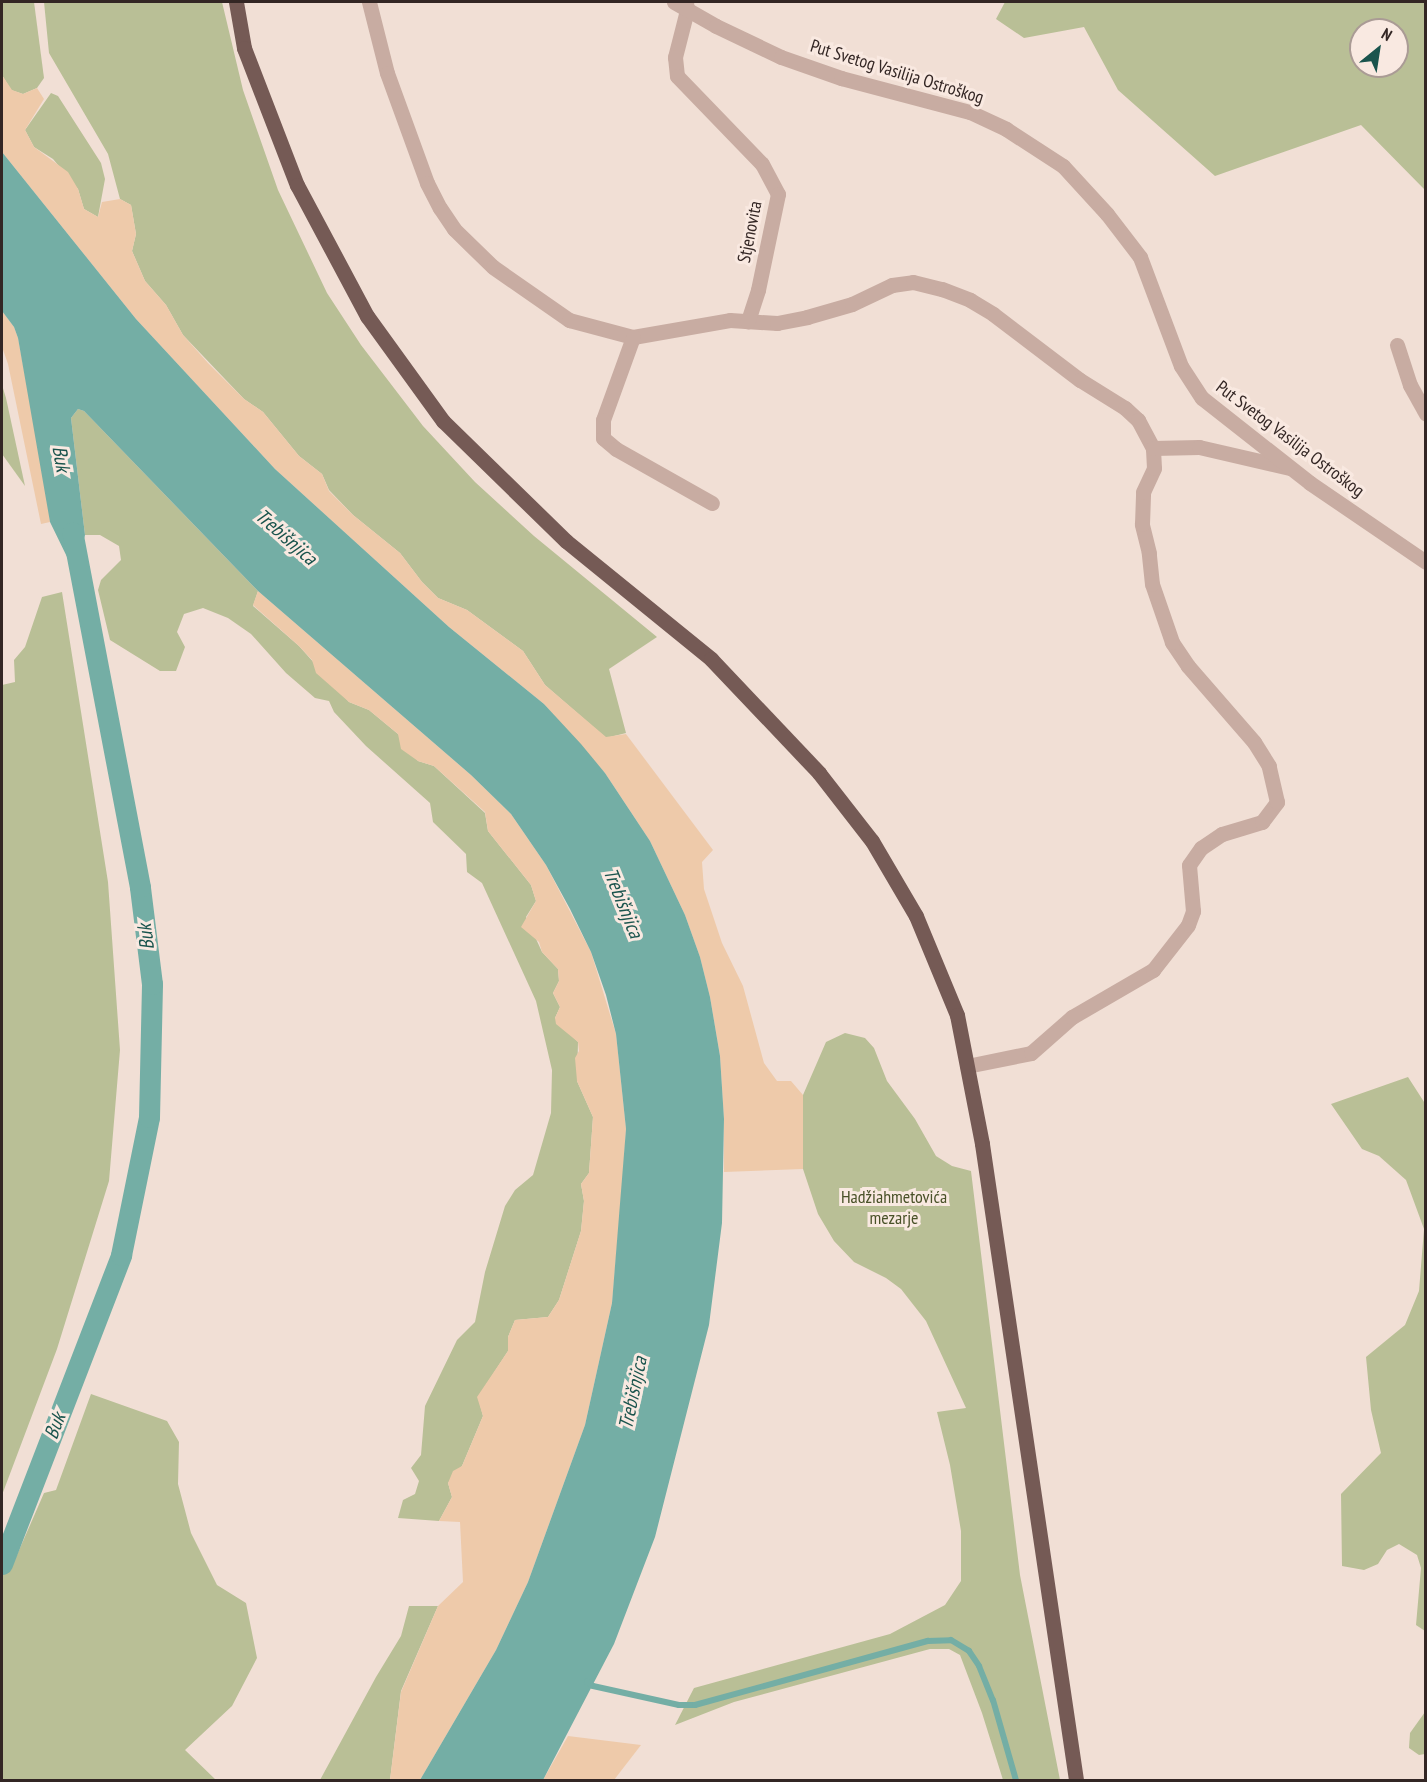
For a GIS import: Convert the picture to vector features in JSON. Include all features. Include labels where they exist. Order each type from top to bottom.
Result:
[{"type":"main road","points":[[236,2],[244,48],[297,185],[367,316],[443,421],[566,541],[711,659],[826,782],[872,841],[916,916],[957,1015],[982,1144],[1076,1780]]},
{"type":"street","points":[[369,2],[387,73],[427,183],[454,229],[493,267],[544,305],[569,320],[592,328],[633,337],[730,320],[777,323],[852,304],[892,285],[913,282],[942,289],[970,300],[993,314],[1080,380],[1125,408],[1138,420],[1153,448],[1154,468],[1143,492],[1142,524],[1149,553],[1152,584],[1172,642],[1188,666],[1254,742],[1269,766],[1277,802],[1262,822],[1222,834],[1201,848],[1189,864],[1193,911],[1188,925],[1154,970],[1072,1017],[1031,1053],[967,1066]]},
{"type":"street","name":"Stjenovita","points":[[682,4],[675,57],[677,76],[762,164],[778,194],[760,280],[748,321]]},
{"type":"street","name":"Put Svetog Vasilija Ostroškog","points":[[682,4],[781,57],[841,78],[970,112],[1006,129],[1063,166],[1140,257],[1181,366],[1202,398],[1290,468],[1425,562]]},
{"type":"street","points":[[633,337],[603,420],[603,438],[616,449],[712,503]]},
{"type":"street","points":[[1397,345],[1410,385],[1425,414]]},
{"type":"street","points":[[1153,448],[1199,447],[1290,468]]},
{"type":"green space","points":[[2,2],[34,2],[44,78],[37,88],[23,94],[11,90],[2,75]]},
{"type":"green space","points":[[44,2],[222,2],[243,90],[278,190],[327,293],[361,345],[423,426],[475,482],[534,536],[657,637],[609,669],[626,733],[606,738],[545,685],[523,651],[467,610],[438,598],[422,582],[400,553],[353,515],[329,490],[322,474],[299,456],[263,412],[244,399],[183,335],[166,305],[145,281],[132,251],[136,234],[131,205],[120,199],[108,154],[49,53]]},
{"type":"green space","points":[[1005,2],[1425,2],[1425,190],[1361,125],[1215,176],[1118,90],[1084,27],[1024,38],[996,19]]},
{"type":"green space","points":[[51,93],[58,96],[101,163],[105,179],[98,217],[84,209],[78,189],[53,159],[34,147],[25,130]]},
{"type":"green space","points":[[2,385],[6,398],[25,486],[2,454]]},
{"type":"green space","points":[[78,409],[84,411],[258,591],[253,606],[299,646],[349,702],[369,710],[398,734],[418,761],[434,766],[485,813],[488,831],[531,885],[536,901],[526,917],[542,952],[558,969],[559,981],[553,993],[560,1007],[555,1018],[578,1042],[577,1081],[593,1117],[589,1173],[581,1184],[584,1201],[581,1231],[559,1300],[548,1317],[515,1320],[508,1337],[508,1351],[478,1397],[483,1416],[462,1466],[448,1483],[452,1497],[439,1521],[398,1518],[403,1500],[415,1494],[419,1481],[411,1468],[421,1455],[425,1406],[457,1340],[475,1322],[485,1272],[505,1206],[515,1190],[533,1175],[551,1113],[552,1070],[536,1001],[482,883],[467,872],[466,854],[433,822],[430,803],[366,746],[334,712],[329,701],[315,698],[286,673],[251,634],[228,618],[203,608],[184,614],[177,632],[185,647],[176,671],[160,671],[110,640],[98,590],[101,580],[121,560],[119,546],[100,535],[85,535],[71,418]]},
{"type":"green space","points":[[62,592],[108,882],[120,1050],[109,1181],[57,1349],[2,1495],[2,685],[15,682],[14,660],[25,647],[42,597]]},
{"type":"green space","name":"Hadžiahmetovića mezarje","points":[[845,1033],[865,1038],[874,1048],[887,1081],[915,1119],[936,1156],[952,1166],[971,1171],[1020,1575],[1060,1780],[1003,1780],[982,1713],[960,1655],[949,1649],[930,1649],[734,1702],[675,1725],[694,1688],[890,1634],[945,1605],[961,1581],[961,1531],[950,1465],[937,1412],[966,1408],[926,1321],[901,1289],[886,1278],[854,1262],[834,1241],[818,1214],[803,1169],[803,1095],[826,1042]]},
{"type":"green space","points":[[1408,1077],[1426,1105],[1425,1631],[1416,1625],[1421,1568],[1417,1555],[1399,1544],[1387,1550],[1378,1564],[1364,1570],[1342,1566],[1341,1494],[1381,1453],[1371,1410],[1366,1357],[1405,1325],[1419,1291],[1424,1229],[1406,1180],[1379,1156],[1362,1149],[1331,1104]]},
{"type":"green space","points":[[91,1394],[167,1421],[179,1442],[178,1484],[191,1533],[217,1585],[246,1603],[257,1658],[232,1706],[185,1750],[216,1780],[2,1780],[2,1569],[10,1571],[44,1493],[56,1490]]},
{"type":"green space","points":[[409,1606],[438,1606],[401,1691],[390,1780],[320,1780],[401,1636]]},
{"type":"green space","points":[[1425,1712],[1425,1754],[1419,1755],[1409,1748],[1410,1733]]},
{"type":"sand","points":[[2,75],[12,90],[23,94],[37,88],[44,99],[25,130],[34,147],[68,172],[78,189],[84,209],[98,217],[102,202],[120,199],[131,205],[136,234],[132,251],[145,281],[166,305],[183,335],[208,363],[244,399],[263,412],[299,456],[322,474],[329,491],[353,515],[400,553],[422,582],[438,598],[467,610],[523,651],[545,685],[606,737],[626,734],[713,850],[702,862],[704,889],[722,943],[743,986],[764,1063],[777,1081],[791,1081],[803,1095],[803,1169],[724,1172],[724,1119],[720,1056],[710,997],[700,957],[685,915],[650,841],[605,773],[544,704],[449,627],[275,469],[136,319],[2,152]]},
{"type":"sand","points":[[2,311],[14,327],[18,338],[48,499],[50,522],[41,524],[8,364],[2,347]]},
{"type":"sand","points":[[258,591],[471,775],[511,814],[546,865],[591,952],[616,1034],[626,1129],[623,1178],[612,1303],[585,1425],[528,1582],[496,1650],[420,1780],[390,1780],[401,1692],[438,1606],[463,1582],[460,1522],[439,1521],[452,1497],[448,1483],[453,1471],[462,1466],[483,1416],[477,1397],[508,1351],[508,1337],[515,1320],[548,1317],[559,1300],[581,1231],[584,1201],[581,1184],[589,1173],[593,1117],[577,1081],[575,1058],[579,1051],[578,1042],[556,1024],[555,1018],[560,1007],[553,993],[559,981],[558,969],[542,952],[539,942],[521,927],[536,901],[531,885],[488,831],[485,812],[434,766],[418,761],[401,749],[398,734],[369,710],[349,702],[316,673],[312,660],[253,605]]},
{"type":"sand","points":[[568,1736],[641,1745],[614,1780],[543,1780]]},
{"type":"water","name":"Trebišnjica","points":[[2,152],[136,319],[275,469],[449,627],[544,704],[581,744],[605,773],[650,841],[685,915],[700,957],[710,997],[720,1056],[724,1119],[722,1223],[709,1325],[655,1537],[614,1644],[543,1780],[420,1780],[496,1650],[528,1582],[585,1425],[612,1303],[626,1129],[616,1034],[606,995],[591,952],[570,909],[546,865],[511,814],[471,775],[258,591],[84,411],[78,409],[71,418],[85,535],[79,559],[69,561],[50,522],[18,338],[14,327],[2,311]]},
{"type":"waterway","name":"Buk","points":[[2,1564],[121,1255],[149,1117],[152,984],[140,887],[72,532]]},
{"type":"waterway","points":[[587,1682],[593,1686],[679,1705],[695,1705],[928,1641],[951,1640],[969,1651],[979,1666],[993,1700],[1016,1780]]}]
